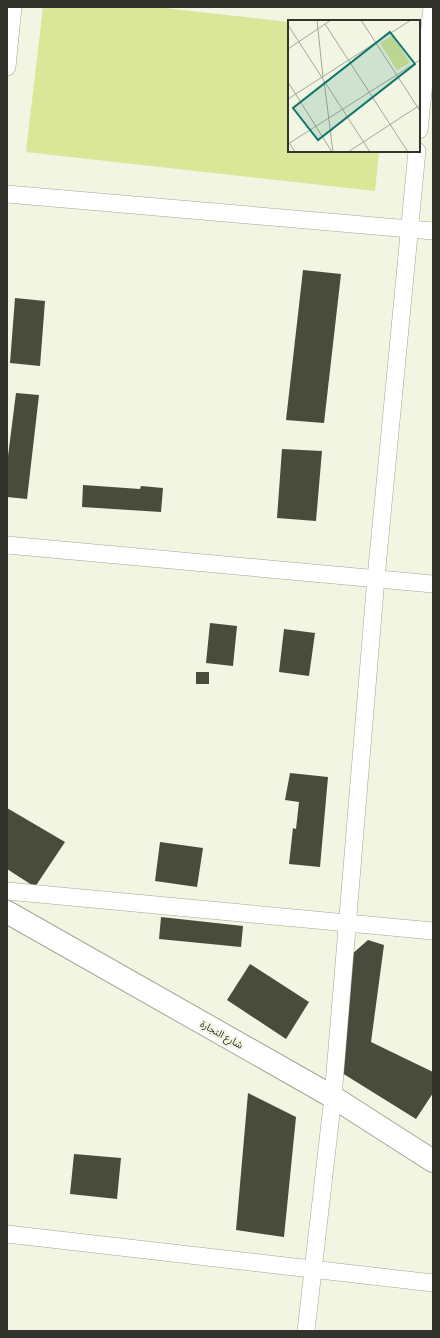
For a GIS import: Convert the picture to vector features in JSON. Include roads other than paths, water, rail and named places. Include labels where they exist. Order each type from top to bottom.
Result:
[{"type":"street","points":[[7,67],[13,7]]},
{"type":"street","points":[[420,121],[432,7]]},
{"type":"street","points":[[306,1331],[333,1096],[376,578],[417,152]]},
{"type":"street","points":[[7,194],[433,231]]},
{"type":"street","points":[[7,545],[433,584]]},
{"type":"street","points":[[7,891],[433,931]]},
{"type":"street","name":"شارع التجارة","points":[[7,912],[333,1096],[433,1161]]},
{"type":"street","points":[[7,1234],[433,1283]]}]
